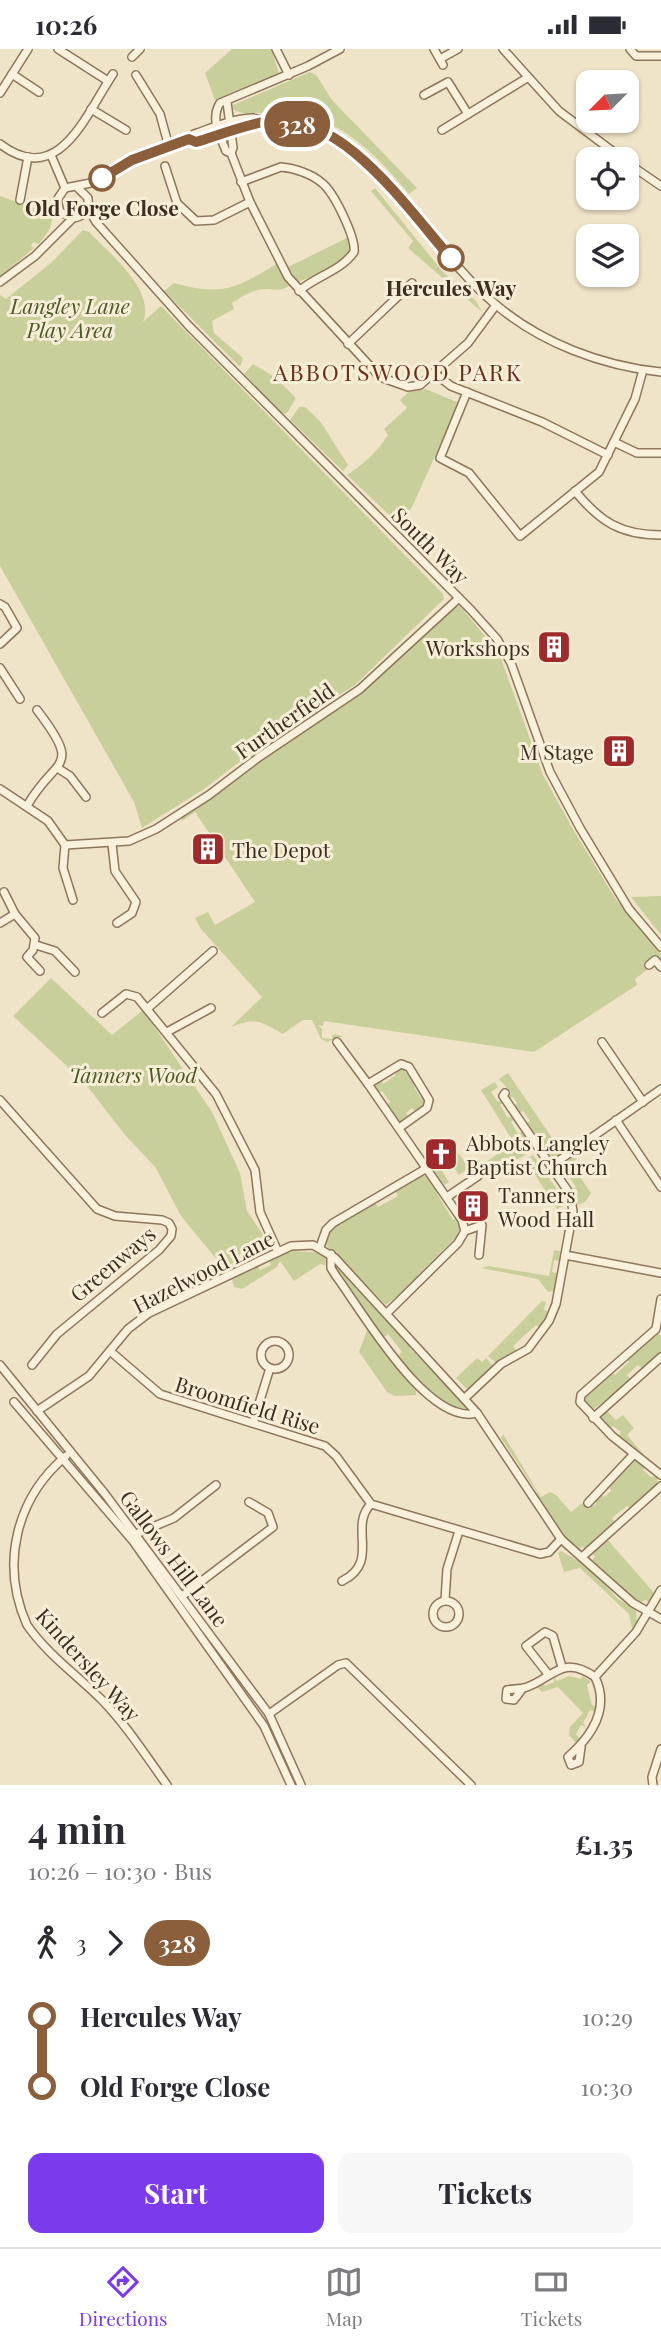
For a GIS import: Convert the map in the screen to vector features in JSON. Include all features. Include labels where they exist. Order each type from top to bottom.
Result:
[{"type":"street","points":[[0,93],[28,49]]},
{"type":"street","points":[[0,144],[15,154],[28,157],[51,155],[71,139],[111,77],[58,49]]},
{"type":"street","points":[[132,57],[140,49]]},
{"type":"street","points":[[276,49],[289,75]]},
{"type":"street","points":[[231,153],[226,151],[219,131],[216,111],[220,103],[289,75],[340,49]]},
{"type":"street","points":[[434,49],[442,62],[458,49]]},
{"type":"street","points":[[503,49],[568,120],[605,147]]},
{"type":"street","points":[[629,49],[636,56],[661,56]]},
{"type":"street","points":[[12,74],[39,92]]},
{"type":"street","points":[[136,75],[160,114],[169,147]]},
{"type":"street","points":[[442,130],[527,78]]},
{"type":"street","points":[[424,95],[448,82],[468,114]]},
{"type":"street","points":[[227,102],[233,148],[231,153],[241,182],[282,268],[299,291],[384,379],[413,387],[434,373],[468,343],[496,305]]},
{"type":"street","points":[[91,109],[127,130]]},
{"type":"street","points":[[65,188],[96,182],[132,160],[189,139],[196,142],[230,127],[267,121],[314,128],[354,150],[476,287],[496,305],[555,344],[609,363],[661,372]]},
{"type":"street","points":[[51,155],[65,188]]},
{"type":"street","points":[[20,200],[28,157]]},
{"type":"street","points":[[165,166],[177,203],[196,221],[214,220],[250,202]]},
{"type":"street","points":[[241,182],[281,167],[316,178],[330,193],[354,241],[354,252],[339,268],[313,279],[299,291]]},
{"type":"street","points":[[639,170],[659,182]]},
{"type":"street","points":[[0,282],[35,256],[58,229],[88,208],[88,198],[96,182]]},
{"type":"street","points":[[77,187],[88,198]]},
{"type":"street","points":[[58,229],[60,212],[57,200],[65,188]]},
{"type":"street","name":"South Way","points":[[88,208],[96,222],[188,325],[488,629],[507,655],[558,788],[629,909],[661,947]]},
{"type":"street","points":[[60,212],[96,222]]},
{"type":"street","points":[[348,344],[412,283]]},
{"type":"street","points":[[467,392],[440,458],[469,473],[520,536],[599,472],[635,399],[643,370]]},
{"type":"street","points":[[434,373],[446,384],[541,422],[608,455]]},
{"type":"street","points":[[614,442],[637,453],[661,453]]},
{"type":"street","points":[[576,491],[600,519],[635,534],[661,535]]},
{"type":"street","name":"Furtherfield","points":[[65,845],[112,844],[141,837],[209,796],[259,757],[360,689],[459,598]]},
{"type":"street","points":[[0,604],[5,607],[17,628],[0,644]]},
{"type":"street","points":[[0,668],[20,699]]},
{"type":"street","points":[[27,806],[42,783],[59,769],[60,741],[37,710]]},
{"type":"street","points":[[59,769],[70,776],[86,797]]},
{"type":"street","points":[[0,789],[48,821],[65,845],[65,880],[74,900]]},
{"type":"street","points":[[112,844],[115,871],[136,902],[132,913],[117,923]]},
{"type":"street","points":[[4,892],[15,914],[35,938],[36,944],[27,957],[40,971]]},
{"type":"street","points":[[0,923],[15,914]]},
{"type":"street","points":[[36,944],[50,948],[75,972]]},
{"type":"street","points":[[148,1008],[213,951]]},
{"type":"street","points":[[65,961],[72,955]]},
{"type":"street","points":[[649,965],[655,960],[661,967]]},
{"type":"street","points":[[102,1013],[126,994],[137,997],[216,1094],[255,1170],[260,1212],[278,1252]]},
{"type":"street","points":[[167,1032],[211,1008]]},
{"type":"street","points":[[337,1042],[462,1220],[464,1231],[458,1243],[387,1313]]},
{"type":"street","points":[[602,1042],[643,1102]]},
{"type":"street","points":[[368,1084],[392,1067],[409,1067],[427,1094],[429,1104],[398,1128]]},
{"type":"street","points":[[551,1166],[661,1089]]},
{"type":"street","points":[[465,1398],[501,1364],[528,1349],[543,1332],[556,1304],[573,1204],[551,1166],[502,1095]]},
{"type":"street","name":"Greenways","points":[[0,1100],[97,1209],[115,1216],[162,1220],[169,1223],[172,1229],[171,1236],[159,1250],[65,1327],[32,1365]]},
{"type":"street","points":[[616,1121],[660,1184]]},
{"type":"street","points":[[427,1168],[330,1225],[320,1247],[331,1254],[465,1398],[561,1539],[633,1603],[661,1619]]},
{"type":"street","points":[[447,1197],[478,1177]]},
{"type":"street","points":[[464,1231],[482,1226],[480,1255]]},
{"type":"street","name":"Hazelwood Lane","points":[[37,1411],[79,1384],[128,1329],[149,1313],[278,1252],[297,1245],[320,1247]]},
{"type":"street","points":[[331,1254],[331,1268],[336,1276],[418,1387],[449,1410],[468,1415],[477,1413]]},
{"type":"street","points":[[565,1255],[661,1273]]},
{"type":"street","points":[[661,1299],[658,1330],[581,1395],[583,1409],[661,1475]]},
{"type":"street","points":[[270,1341],[279,1341],[287,1346],[289,1358],[281,1368],[270,1368],[261,1359],[261,1350],[270,1341]]},
{"type":"street","name":"Broomfield Rise","points":[[110,1351],[156,1392],[325,1446],[336,1456],[371,1504]]},
{"type":"street","points":[[593,1418],[661,1357]]},
{"type":"street","name":"Gallows Hill Lane","points":[[0,1365],[127,1533],[264,1726],[291,1785]]},
{"type":"street","points":[[253,1423],[270,1368]]},
{"type":"street","name":"Gallows Hill Lane","points":[[14,1402],[68,1455],[136,1534],[269,1714],[301,1785]]},
{"type":"street","points":[[587,1503],[634,1454]]},
{"type":"street","name":"Kindersley Way","points":[[68,1455],[26,1499],[13,1528],[5,1550],[15,1600],[27,1625],[121,1720],[167,1785]]},
{"type":"street","points":[[136,1534],[174,1518],[216,1485]]},
{"type":"street","points":[[582,1557],[661,1486]]},
{"type":"street","points":[[354,1585],[346,1579],[361,1565],[364,1514],[371,1504],[540,1554],[549,1552],[561,1539]]},
{"type":"street","points":[[182,1596],[271,1529],[274,1525],[270,1515],[254,1506]]},
{"type":"street","points":[[445,1600],[447,1569],[459,1531]]},
{"type":"street","points":[[594,1677],[629,1641],[661,1590]]},
{"type":"street","points":[[548,1674],[526,1646],[545,1632],[553,1636],[562,1667]]},
{"type":"street","points":[[217,1659],[225,1653]]},
{"type":"street","points":[[269,1714],[338,1665],[346,1663],[471,1785]]},
{"type":"street","points":[[523,1688],[562,1667],[580,1669],[594,1677],[601,1691],[602,1707],[581,1747]]},
{"type":"street","points":[[653,1785],[652,1777],[661,1749]]},
{"type":"green space","points":[[232,49],[271,49],[279,73],[215,100],[205,73]]},
{"type":"green space","points":[[310,72],[317,76],[332,100],[417,188],[409,194],[370,152],[324,121],[286,111],[244,113],[233,109],[233,105]]},
{"type":"green space","points":[[375,188],[443,272],[476,301],[482,312],[408,248],[413,241],[371,191]]},
{"type":"green space","points":[[0,196],[53,215],[50,229],[39,244],[33,242],[31,246],[34,248],[0,276]]},
{"type":"green space","name":"Langley Lane Play Area","points":[[83,230],[89,232],[108,250],[137,285],[143,297],[143,322],[161,306],[443,594],[444,599],[356,684],[255,750],[204,789],[142,828],[134,802],[0,566],[0,295],[6,299],[52,262]]},
{"type":"green space","points":[[349,237],[351,252],[333,268],[298,282],[288,267]]},
{"type":"green space","points":[[276,264],[289,286],[280,290],[261,289],[248,294],[232,303],[234,309],[212,321],[214,333],[243,358],[240,367],[164,291],[174,283],[203,289],[227,288]]},
{"type":"green space","points":[[253,364],[275,377],[296,398],[287,413],[283,414],[244,374]]},
{"type":"green space","points":[[426,389],[459,403],[412,507],[400,525],[347,475],[370,457],[384,441],[388,435],[384,429],[407,408],[400,400],[409,392]]},
{"type":"green space","points":[[299,407],[305,407],[320,421],[348,465],[343,471],[290,420]]},
{"type":"green space","points":[[460,606],[499,653],[543,775],[574,831],[615,898],[661,954],[661,962],[654,955],[644,963],[648,969],[635,979],[637,985],[534,1052],[324,1021],[323,1026],[318,1025],[322,1029],[322,1038],[332,1039],[333,1034],[343,1036],[327,1042],[321,1039],[312,1020],[303,1020],[283,1034],[252,1021],[231,1027],[262,997],[201,929],[195,918],[208,912],[215,925],[255,902],[195,812],[182,821],[182,816],[362,691],[453,608]]},
{"type":"green space","points":[[661,896],[661,935],[631,897]]},
{"type":"green space","name":"Tanners Wood","points":[[51,978],[112,1035],[143,1010],[212,1112],[240,1173],[247,1211],[267,1241],[265,1249],[228,1267],[218,1261],[181,1216],[156,1168],[125,1135],[84,1082],[13,1016]]},
{"type":"green space","points":[[402,1068],[417,1084],[414,1087],[421,1098],[425,1096],[425,1105],[416,1113],[412,1108],[406,1113],[409,1117],[399,1122],[386,1106],[390,1102],[382,1091],[377,1093],[375,1086],[380,1079],[383,1084],[396,1075],[393,1070]]},
{"type":"green space","points":[[508,1073],[563,1154],[556,1160],[549,1159],[525,1124],[530,1121],[523,1111],[518,1114],[513,1107],[517,1103],[513,1097],[508,1099],[511,1092],[499,1079]]},
{"type":"green space","points":[[495,1082],[498,1087],[491,1092],[497,1101],[505,1102],[500,1105],[508,1118],[514,1115],[516,1118],[511,1122],[518,1134],[524,1130],[531,1141],[526,1145],[530,1152],[492,1175],[489,1167],[483,1164],[514,1143],[481,1090]]},
{"type":"green space","points":[[448,1139],[469,1168],[459,1175],[447,1157],[455,1151],[449,1143],[430,1152],[449,1182],[444,1185],[424,1156]]},
{"type":"green space","points":[[573,1153],[577,1159],[571,1164],[591,1193],[585,1202],[576,1205],[572,1190],[576,1187],[565,1171],[561,1174],[560,1170],[563,1162]]},
{"type":"green space","points":[[533,1155],[561,1195],[567,1194],[569,1203],[557,1209],[525,1159]]},
{"type":"green space","points":[[421,1175],[428,1176],[440,1191],[437,1194],[453,1220],[457,1218],[460,1227],[456,1241],[454,1239],[418,1275],[419,1278],[386,1305],[325,1244],[332,1229],[344,1219],[374,1202],[378,1207],[398,1196],[395,1190]]},
{"type":"green space","points":[[554,1250],[560,1251],[559,1261],[554,1260],[552,1272],[559,1274],[555,1291],[548,1292],[538,1279],[481,1268],[489,1266],[549,1276]]},
{"type":"green space","points":[[292,1251],[325,1253],[325,1265],[320,1264],[294,1281],[280,1261],[277,1267],[242,1289],[234,1287],[232,1279],[225,1280],[257,1265],[260,1270],[271,1265],[269,1260]]},
{"type":"green space","points":[[336,1264],[468,1410],[447,1406],[428,1392],[398,1356],[402,1352],[388,1334],[383,1338],[341,1274],[336,1271]]},
{"type":"green space","points":[[542,1301],[546,1302],[544,1310],[550,1312],[541,1328],[536,1325],[513,1346],[518,1352],[496,1363],[488,1356]]},
{"type":"green space","points":[[369,1325],[416,1391],[416,1395],[395,1396],[387,1392],[359,1352]]},
{"type":"green space","points":[[655,1333],[661,1335],[661,1352],[643,1369],[638,1365],[627,1375],[631,1380],[591,1411],[584,1404],[583,1398],[611,1371],[615,1375],[629,1362],[626,1357]]},
{"type":"green space","points":[[477,1358],[482,1362],[486,1358],[494,1367],[468,1390],[456,1378]]},
{"type":"green space","points":[[606,1410],[616,1420],[623,1415],[634,1428],[627,1435],[648,1460],[618,1436],[621,1432],[613,1426],[609,1430],[599,1418]]},
{"type":"green space","points":[[503,1434],[541,1497],[550,1492],[556,1495],[571,1512],[584,1502],[589,1509],[596,1504],[596,1497],[600,1493],[604,1497],[611,1491],[609,1486],[634,1460],[647,1466],[643,1470],[651,1477],[657,1476],[657,1486],[631,1509],[627,1506],[612,1518],[615,1523],[586,1549],[582,1546],[579,1550],[559,1531],[536,1497],[537,1492],[501,1438]]},
{"type":"green space","points":[[607,1539],[655,1594],[650,1602],[645,1600],[640,1603],[592,1560],[595,1557],[592,1553]]},
{"type":"green space","points":[[561,1551],[589,1567],[618,1599],[636,1610],[637,1622],[632,1629],[629,1614],[580,1568],[564,1572],[558,1553]]},
{"type":"green space","points":[[569,1676],[581,1679],[583,1676],[591,1682],[587,1685],[592,1705],[597,1707],[595,1712],[590,1710],[583,1723],[586,1727],[581,1725],[576,1734],[580,1739],[577,1744],[569,1735],[570,1727],[583,1713],[558,1687],[542,1692],[536,1686],[542,1682],[545,1686],[554,1682],[554,1677],[557,1681]]},
{"type":"bus line","name":"328","points":[[102,178],[132,160],[189,139],[196,142],[261,125],[267,121],[314,128],[354,150],[376,171],[451,258]]},
{"type":"place","name":"Old Forge Close","points":[[102,178]]},
{"type":"place","name":"Hercules Way","points":[[451,258]]},
{"type":"place","name":"Workshops","points":[[554,647]]},
{"type":"place","name":"M Stage","points":[[619,751]]},
{"type":"place","name":"The Depot","points":[[208,849]]},
{"type":"place","name":"Abbots Langley Baptist Church","points":[[441,1154]]},
{"type":"place","name":"Tanners Wood Hall","points":[[473,1206]]},
{"type":"district","name":"ABBOTSWOOD PARK","points":[[398,371]]}]
